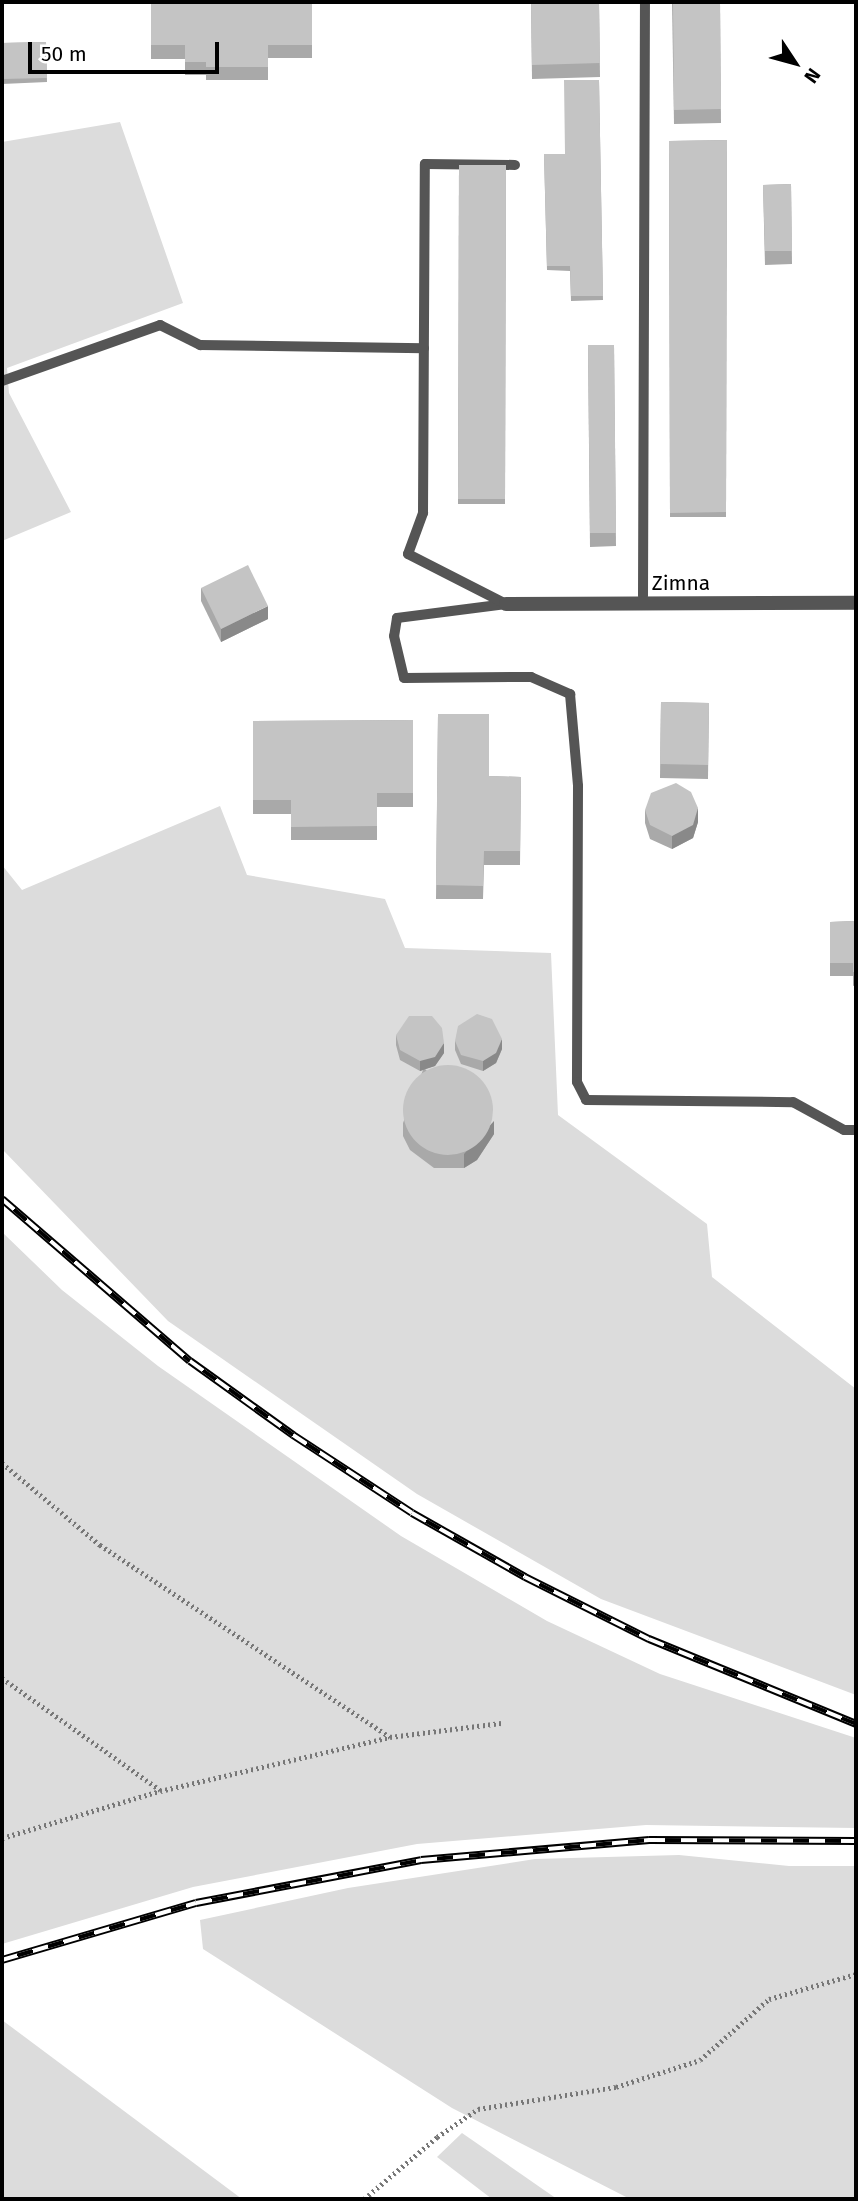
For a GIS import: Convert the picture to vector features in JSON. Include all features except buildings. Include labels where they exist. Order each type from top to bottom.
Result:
[{"type":"street","name":"Zimna","points":[[506,604],[856,604]]},
{"type":"lane","points":[[643,596],[645,2]]},
{"type":"lane","points":[[506,604],[408,554],[423,513],[425,164],[515,165]]},
{"type":"lane","points":[[2,381],[160,325],[200,345],[424,348]]},
{"type":"lane","points":[[506,604],[397,618],[394,636],[404,678],[531,677],[570,694],[578,786],[577,1082],[586,1100],[793,1102],[844,1129],[856,1130]]},
{"type":"path","points":[[2,1463],[111,1552],[390,1737]]},
{"type":"path","points":[[2,1678],[160,1791]]},
{"type":"path","points":[[2,1839],[160,1791],[390,1737],[501,1723]]},
{"type":"path","points":[[365,2199],[437,2137],[478,2109],[616,2087],[700,2060],[769,1998],[856,1974]]},
{"type":"shaded area","points":[[120,122],[183,303],[7,368],[9,393],[71,512],[2,541],[2,142]]},
{"type":"shaded area","points":[[220,806],[247,875],[385,899],[405,948],[551,953],[558,1115],[707,1224],[712,1277],[856,1389],[856,1695],[601,1599],[417,1494],[168,1321],[2,1149],[2,865],[22,890]]},
{"type":"shaded area","points":[[2,1232],[62,1290],[158,1366],[401,1536],[547,1621],[660,1674],[856,1738],[856,1828],[646,1825],[417,1844],[193,1887],[2,1944]]},
{"type":"shaded area","points":[[679,1855],[789,1866],[856,1866],[856,2199],[630,2199],[452,2108],[203,1949],[200,1920],[348,1888],[535,1859]]},
{"type":"shaded area","points":[[2,2020],[242,2199],[2,2199]]},
{"type":"shaded area","points":[[462,2133],[557,2199],[492,2199],[437,2157]]},
{"type":"railway","points":[[2,1199],[190,1361],[293,1435],[412,1513],[525,1577],[649,1639],[856,1724]]},
{"type":"railway","points":[[2,1960],[196,1903],[421,1860],[649,1840],[856,1841]]}]
